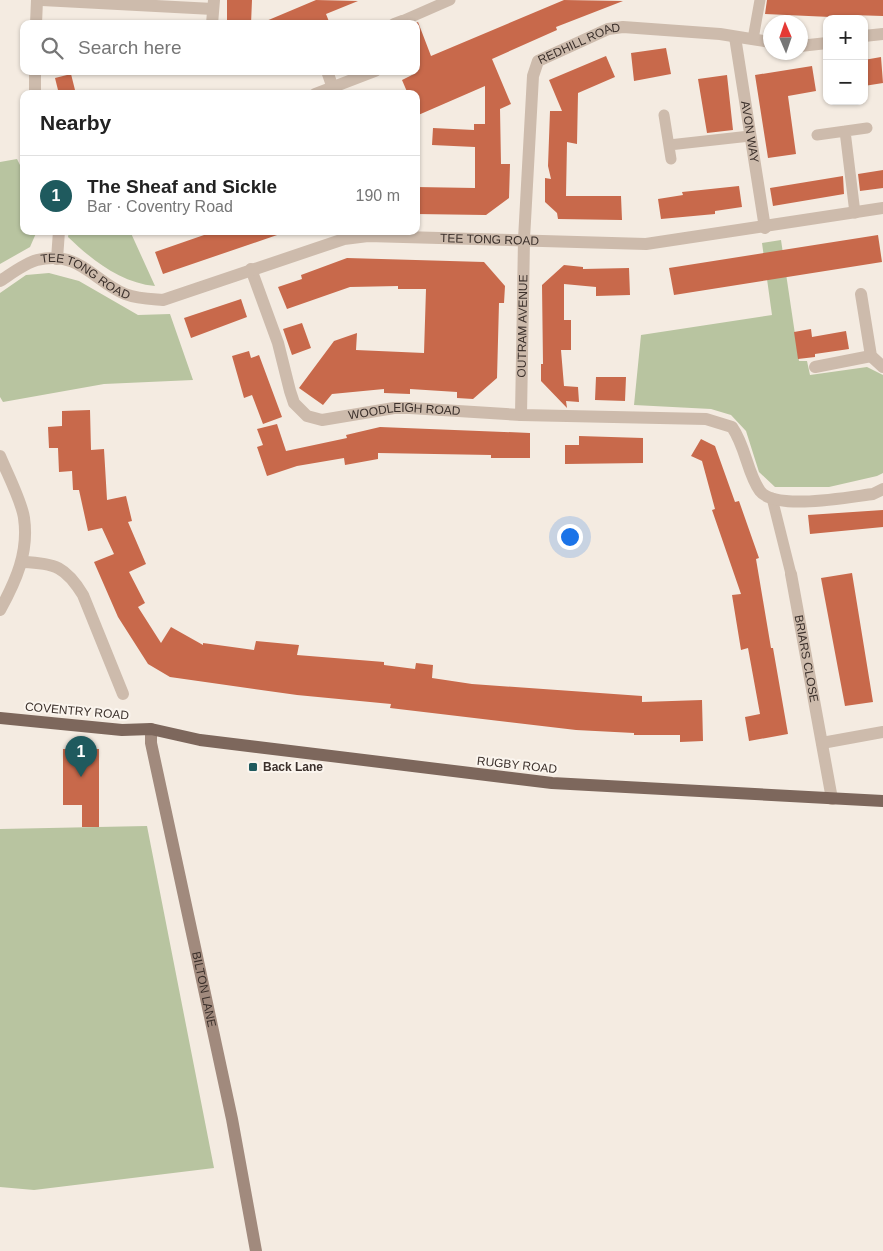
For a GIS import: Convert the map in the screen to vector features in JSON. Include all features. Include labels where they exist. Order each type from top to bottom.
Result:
[{"type":"main road","name":"COVENTRY ROAD","points":[[0,718],[122,730],[151,729]]},
{"type":"main road","name":"RUGBY ROAD","points":[[151,729],[200,740],[552,783],[883,801]]},
{"type":"street","points":[[36,20],[37,0]]},
{"type":"street","points":[[42,0],[213,4],[212,20]]},
{"type":"street","name":"REDHILL ROAD","points":[[524,239],[533,76],[538,61],[608,29],[623,27],[763,41]]},
{"type":"street","points":[[868,36],[883,34]]},
{"type":"street","name":"AVON WAY","points":[[735,37],[765,228]]},
{"type":"street","points":[[808,45],[823,43]]},
{"type":"street","points":[[34,90],[35,75]]},
{"type":"street","points":[[328,75],[334,90]]},
{"type":"street","points":[[336,90],[368,75]]},
{"type":"street","name":"TEE TONG ROAD","points":[[398,235],[646,244],[765,228],[883,208]]},
{"type":"street","points":[[57,258],[58,235]]},
{"type":"street","name":"TEE TONG ROAD","points":[[0,281],[36,260],[57,258],[80,264],[124,293],[142,299],[163,300],[251,269],[344,239],[362,235]]},
{"type":"street","name":"OUTRAM AVENUE","points":[[521,414],[524,239]]},
{"type":"street","name":"WOODLEIGH ROAD","points":[[251,269],[278,343],[294,403],[307,416],[322,420],[394,408],[410,408],[706,420],[732,427],[742,441],[750,472],[760,492],[772,498]]},
{"type":"street","points":[[861,294],[871,356],[883,367]]},
{"type":"street","points":[[815,367],[871,356]]},
{"type":"street","points":[[0,456],[24,518],[23,562],[15,584],[2,604]]},
{"type":"street","points":[[772,498],[797,502],[873,494],[883,489]]},
{"type":"street","points":[[23,562],[50,563],[61,568],[75,581],[83,595],[123,694]]},
{"type":"street","name":"BRIARS CLOSE","points":[[791,574],[832,799]]},
{"type":"street","name":"BILTON LANE","points":[[151,729],[151,743],[232,1119],[256,1251]]},
{"type":"street","points":[[822,744],[883,732]]},
{"type":"lane","points":[[403,20],[450,0]]},
{"type":"lane","points":[[753,39],[760,0]]},
{"type":"lane","points":[[664,116],[671,159]]},
{"type":"lane","points":[[817,135],[867,128]]},
{"type":"lane","points":[[845,131],[855,213]]},
{"type":"lane","points":[[668,145],[750,136]]},
{"type":"lane","points":[[772,498],[791,574]]},
{"type":"green space","points":[[17,159],[20,165],[20,235],[35,235],[30,247],[0,264],[0,162]]},
{"type":"green space","points":[[68,235],[132,235],[155,286],[130,280],[108,269],[68,237]]},
{"type":"green space","points":[[781,240],[799,361],[807,361],[810,375],[867,367],[883,375],[883,473],[877,476],[829,487],[775,487],[759,472],[746,431],[731,415],[711,409],[634,405],[641,335],[772,315],[762,243]]},
{"type":"green space","points":[[49,273],[79,281],[138,315],[170,314],[193,380],[104,384],[3,402],[0,397],[0,293],[26,275]]},
{"type":"green space","points":[[147,826],[214,1168],[34,1190],[0,1187],[0,829]]},
{"type":"building","points":[[227,0],[252,0],[251,20],[227,20]]},
{"type":"building","points":[[316,0],[358,1],[326,14],[328,20],[268,20]]},
{"type":"building","points":[[564,0],[623,1],[556,27],[557,30],[492,59],[511,104],[500,109],[501,164],[510,164],[509,198],[486,215],[420,214],[420,187],[475,188],[475,147],[432,145],[433,128],[474,130],[474,124],[485,124],[485,86],[420,114],[420,90],[406,90],[402,80],[412,75],[420,75],[420,27],[431,56]]},
{"type":"building","points":[[767,0],[883,0],[883,16],[823,15],[823,17],[765,14]]},
{"type":"building","points":[[666,48],[671,74],[634,81],[631,53]]},
{"type":"building","points":[[606,56],[615,77],[578,93],[577,144],[567,142],[566,196],[621,196],[622,220],[558,219],[557,213],[545,202],[545,178],[551,179],[548,166],[550,111],[562,111],[549,80]]},
{"type":"building","points":[[881,57],[883,83],[868,85],[868,59]]},
{"type":"building","points":[[812,66],[816,91],[788,96],[796,154],[768,158],[755,75]]},
{"type":"building","points":[[71,75],[75,90],[58,90],[55,78]]},
{"type":"building","points":[[727,75],[733,130],[707,133],[698,79]]},
{"type":"building","points":[[883,170],[883,188],[860,191],[858,174]]},
{"type":"building","points":[[843,176],[844,194],[773,206],[770,188]]},
{"type":"building","points":[[739,186],[742,207],[715,211],[715,214],[661,219],[658,199],[683,195],[682,192]]},
{"type":"building","points":[[204,235],[277,235],[163,274],[155,252]]},
{"type":"building","points":[[878,235],[882,262],[674,295],[669,268]]},
{"type":"building","points":[[347,258],[484,262],[505,286],[504,303],[499,303],[497,378],[473,399],[457,398],[457,392],[410,389],[410,394],[384,393],[384,389],[332,394],[323,405],[299,388],[334,341],[357,333],[356,350],[424,353],[426,289],[398,289],[398,286],[350,287],[287,309],[278,287],[302,279],[301,275]]},
{"type":"building","points":[[564,265],[583,267],[583,269],[629,268],[630,295],[596,296],[596,287],[564,284],[564,320],[571,320],[571,350],[561,350],[564,386],[578,387],[579,402],[566,401],[567,408],[541,381],[541,364],[543,364],[542,285]]},
{"type":"building","points":[[241,299],[247,317],[191,338],[184,318]]},
{"type":"building","points":[[302,323],[311,348],[292,355],[283,329]]},
{"type":"building","points":[[811,329],[812,337],[846,331],[849,349],[815,354],[815,357],[798,359],[794,332]]},
{"type":"building","points":[[249,351],[251,358],[259,355],[282,417],[263,424],[252,395],[244,398],[232,356]]},
{"type":"building","points":[[596,377],[626,377],[625,401],[595,400]]},
{"type":"building","points":[[90,410],[91,450],[104,449],[107,500],[126,496],[132,521],[128,522],[146,564],[129,572],[145,603],[138,607],[161,643],[171,627],[203,645],[203,643],[254,650],[256,641],[299,645],[297,655],[384,662],[384,665],[415,669],[416,663],[433,665],[432,678],[472,684],[642,696],[642,702],[702,700],[703,741],[680,742],[680,735],[634,735],[634,733],[576,730],[390,708],[391,704],[297,695],[170,677],[148,664],[118,617],[94,562],[114,554],[102,528],[88,531],[79,490],[73,490],[72,471],[59,472],[58,448],[49,448],[48,427],[62,426],[62,411]]},
{"type":"building","points":[[277,424],[286,451],[347,438],[346,435],[380,427],[530,433],[530,458],[491,458],[491,455],[378,453],[378,459],[345,465],[344,458],[297,466],[267,476],[257,447],[263,445],[257,429]]},
{"type":"building","points":[[579,436],[643,438],[643,463],[565,464],[565,445],[579,445]]},
{"type":"building","points":[[701,439],[715,446],[735,502],[739,501],[759,558],[756,559],[788,734],[749,741],[745,717],[760,714],[748,648],[741,650],[732,595],[741,594],[712,510],[715,509],[702,461],[691,456]]},
{"type":"building","points":[[883,510],[883,527],[810,534],[808,515]]},
{"type":"building","points":[[852,573],[873,702],[845,706],[821,578]]},
{"type":"building","points":[[63,749],[99,749],[99,827],[82,827],[82,805],[63,805]]},
{"type":"place","name":"Back Lane","points":[[253,767]]},
{"type":"place","name":"The Sheaf and Sickle","points":[[81,777]]}]
